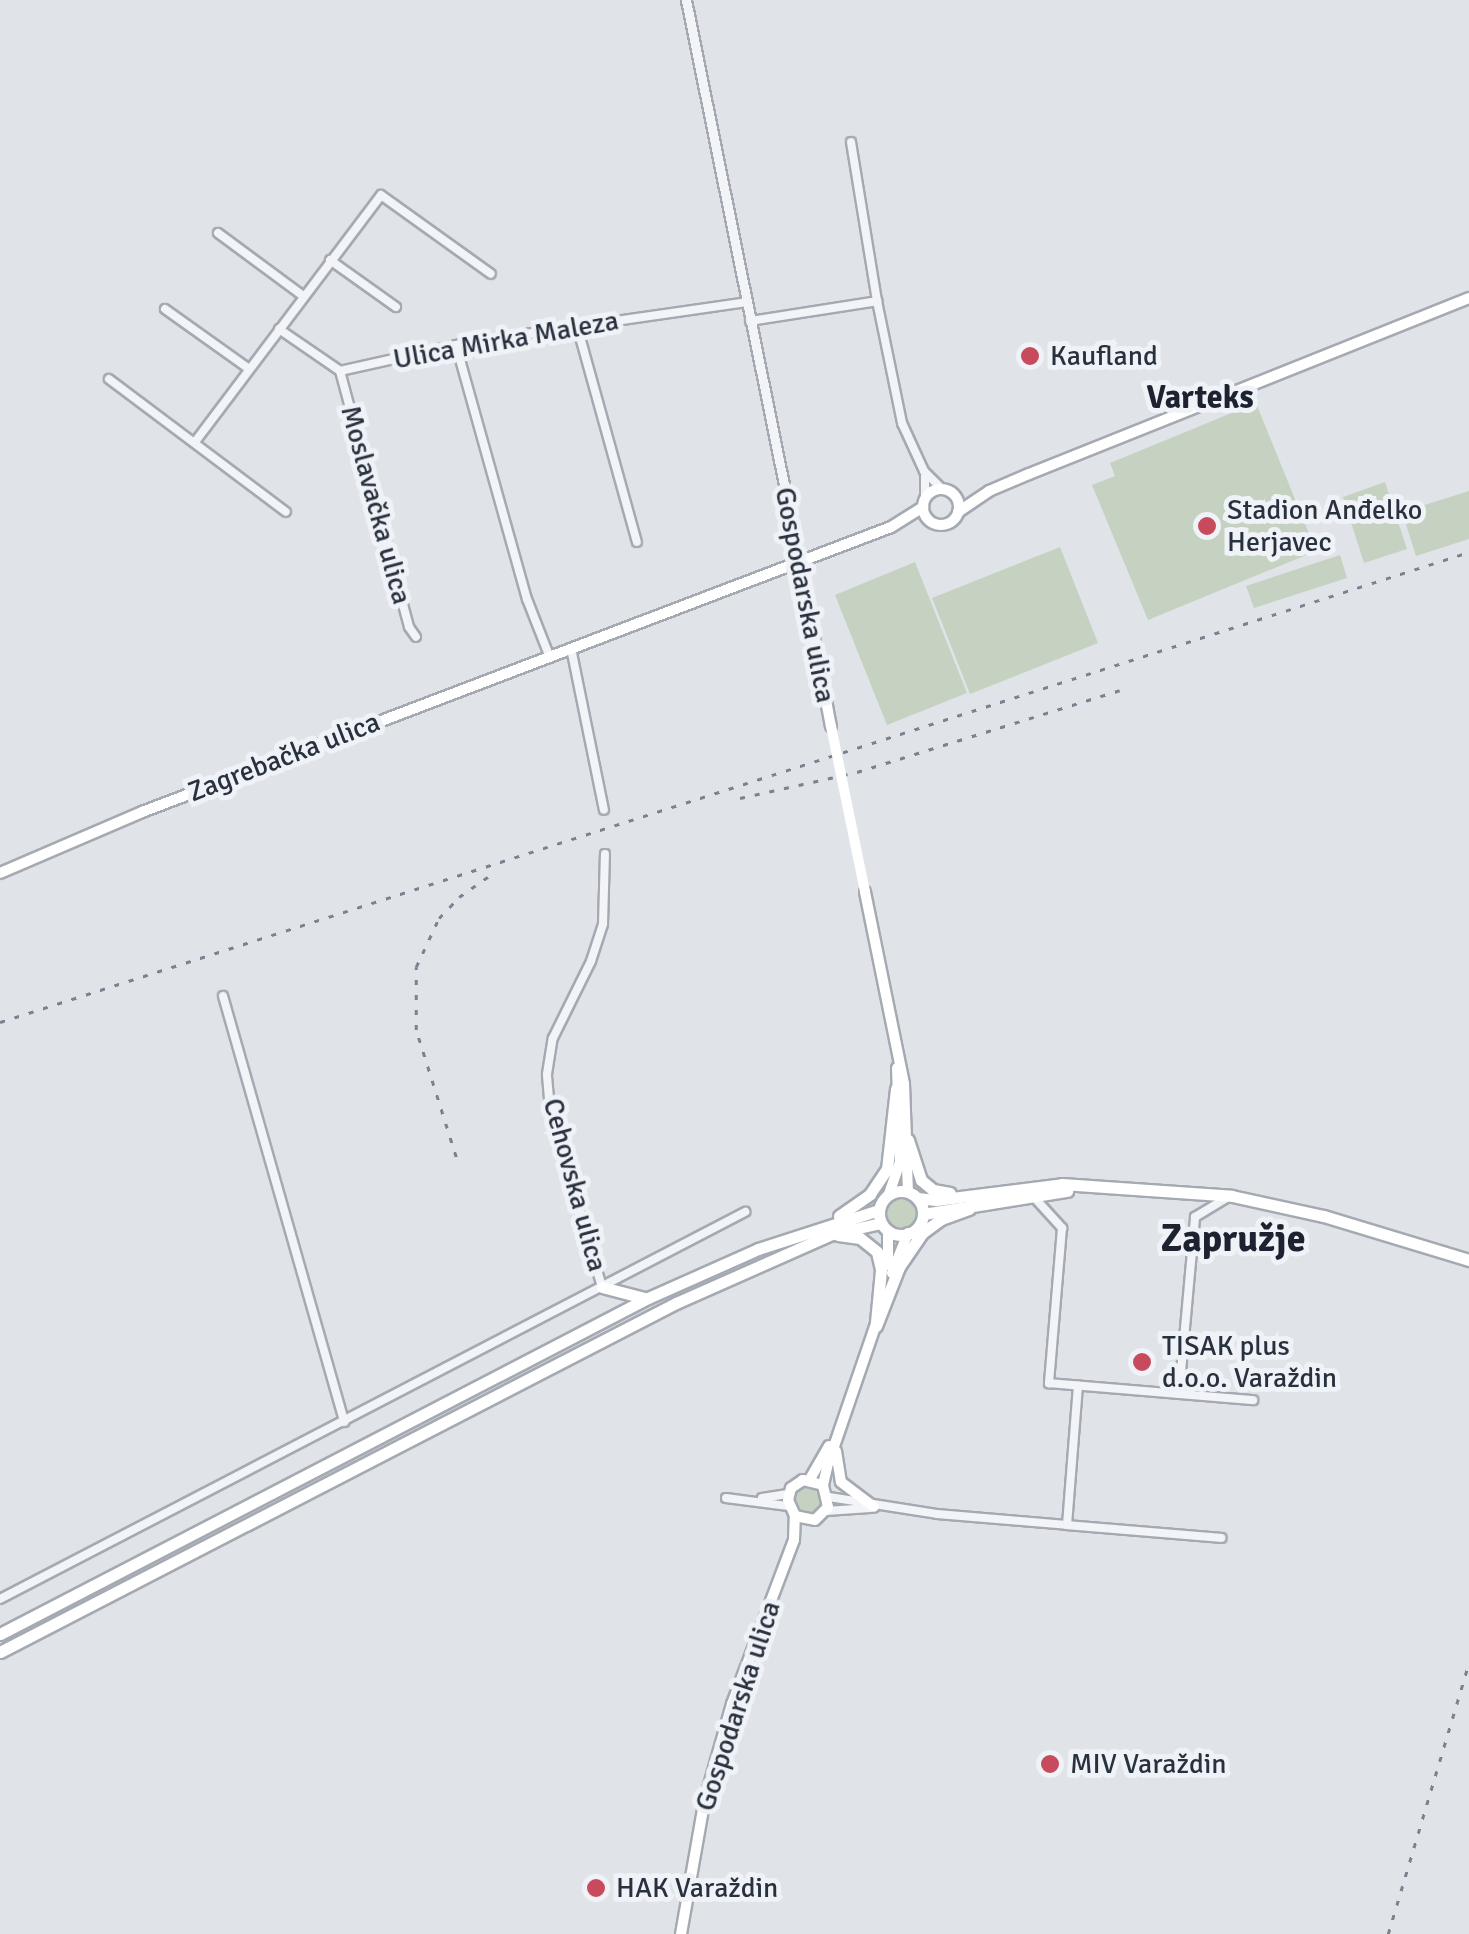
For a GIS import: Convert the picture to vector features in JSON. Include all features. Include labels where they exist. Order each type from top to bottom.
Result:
[{"type":"main road","name":"Zagrebačka ulica","points":[[0,873],[142,812],[799,559],[891,527],[948,524],[989,490],[1469,298]]},
{"type":"main road","name":"Zagrebačka ulica","points":[[891,527],[924,502],[947,492],[989,490]]},
{"type":"main road","points":[[947,492],[958,512]]},
{"type":"main road","points":[[924,502],[932,524]]},
{"type":"main road","name":"Gospodarska ulica","points":[[799,559],[898,1061],[913,1195]]},
{"type":"main road","points":[[0,1652],[610,1336],[829,1229],[863,1201],[887,1169],[898,1061]]},
{"type":"main road","points":[[883,1300],[883,1221],[900,1162],[896,1089]]},
{"type":"main road","points":[[908,1140],[925,1184],[941,1192],[969,1194]]},
{"type":"main road","points":[[888,1194],[969,1194],[1062,1184],[1232,1196],[1469,1260]]},
{"type":"main road","points":[[923,1214],[1032,1195],[1128,1187]]},
{"type":"main road","points":[[876,1326],[898,1251],[908,1234],[919,1226],[923,1214],[913,1195]]},
{"type":"main road","points":[[823,1485],[836,1432],[899,1267],[922,1233],[941,1219],[982,1202]]},
{"type":"main road","points":[[0,1634],[648,1298],[758,1248],[829,1229],[883,1221],[908,1234]]},
{"type":"main road","points":[[829,1229],[860,1238],[877,1252],[881,1270],[876,1326]]},
{"type":"main road","points":[[602,1287],[630,1298],[648,1298]]},
{"type":"main road","points":[[810,1479],[836,1432]]},
{"type":"main road","points":[[836,1432],[835,1468],[841,1482],[874,1507]]},
{"type":"main road","points":[[808,1521],[791,1505],[796,1482],[810,1479],[823,1485],[829,1497],[826,1511]]},
{"type":"main road","name":"Gospodarska ulica","points":[[791,1505],[794,1540]]},
{"type":"main road","name":"Gospodarska ulica","points":[[680,1934],[700,1820],[732,1704],[794,1540],[808,1521],[826,1511]]},
{"type":"street","name":"Gospodarska ulica","points":[[686,0],[799,559]]},
{"type":"street","points":[[851,142],[902,422],[924,471],[947,492]]},
{"type":"street","points":[[195,442],[383,195],[490,274]]},
{"type":"street","points":[[218,234],[303,296]]},
{"type":"street","points":[[330,260],[396,307]]},
{"type":"street","points":[[750,321],[878,301]]},
{"type":"street","name":"Ulica Mirka Maleza","points":[[340,371],[456,345],[746,302]]},
{"type":"street","points":[[165,309],[249,369]]},
{"type":"street","points":[[577,326],[636,542]]},
{"type":"street","points":[[278,330],[340,371]]},
{"type":"street","points":[[456,345],[527,599],[549,655]]},
{"type":"street","name":"Moslavačka ulica","points":[[340,371],[409,626],[416,637]]},
{"type":"street","points":[[109,379],[286,512]]},
{"type":"street","points":[[924,471],[924,502]]},
{"type":"street","points":[[571,646],[604,810]]},
{"type":"street","name":"Cehovska ulica","points":[[602,1287],[550,1110],[547,1074],[553,1038],[591,962],[603,924],[605,854]]},
{"type":"street","points":[[223,996],[344,1422]]},
{"type":"street","points":[[1032,1195],[1062,1228],[1050,1383],[1254,1400]]},
{"type":"street","points":[[1179,1394],[1195,1217],[1232,1196]]},
{"type":"street","name":"Cehovska ulica","points":[[0,1599],[745,1212]]},
{"type":"street","points":[[1067,1526],[1078,1385]]},
{"type":"street","name":"Gospodarska ulica","points":[[829,1497],[874,1507],[1221,1538]]},
{"type":"street","points":[[726,1498],[791,1505]]},
{"type":"street","name":"Gospodarska ulica","points":[[826,1511],[874,1507]]},
{"type":"green space","name":"Stadion Anđelko Herjavec","points":[[1256,403],[1316,551],[1148,620],[1092,485],[1115,476],[1110,463]]},
{"type":"green space","points":[[1385,482],[1407,549],[1364,563],[1343,497]]},
{"type":"green space","points":[[1469,491],[1469,539],[1416,556],[1402,512]]},
{"type":"green space","points":[[1060,547],[1098,643],[970,694],[932,598]]},
{"type":"green space","points":[[1340,555],[1347,578],[1254,608],[1246,586]]},
{"type":"green space","points":[[915,562],[967,693],[887,725],[835,595]]},
{"type":"green space","points":[[901,1195],[913,1200],[918,1212],[913,1224],[901,1229],[889,1224],[884,1212],[889,1200]]},
{"type":"green space","points":[[809,1485],[820,1489],[824,1500],[820,1511],[809,1515],[798,1511],[794,1500],[798,1489]]},
{"type":"railway","points":[[0,1022],[1469,552]]},
{"type":"railway","points":[[740,798],[857,772],[1120,690]]},
{"type":"railway","points":[[456,1157],[416,1030],[416,967],[439,918],[459,897],[492,874]]},
{"type":"railway","points":[[1388,1934],[1469,1662]]},
{"type":"place","name":"Kaufland","points":[[1030,356]]},
{"type":"place","name":"Stadion Anđelko Herjavec","points":[[1207,526]]},
{"type":"place","name":"TISAK plus d.o.o. Varaždin","points":[[1142,1362]]},
{"type":"place","name":"MIV Varaždin","points":[[1050,1764]]},
{"type":"place","name":"HAK Varaždin","points":[[596,1888]]},
{"type":"district","name":"Varteks","points":[[1200,398]]},
{"type":"district","name":"Zapružje","points":[[1233,1239]]}]
